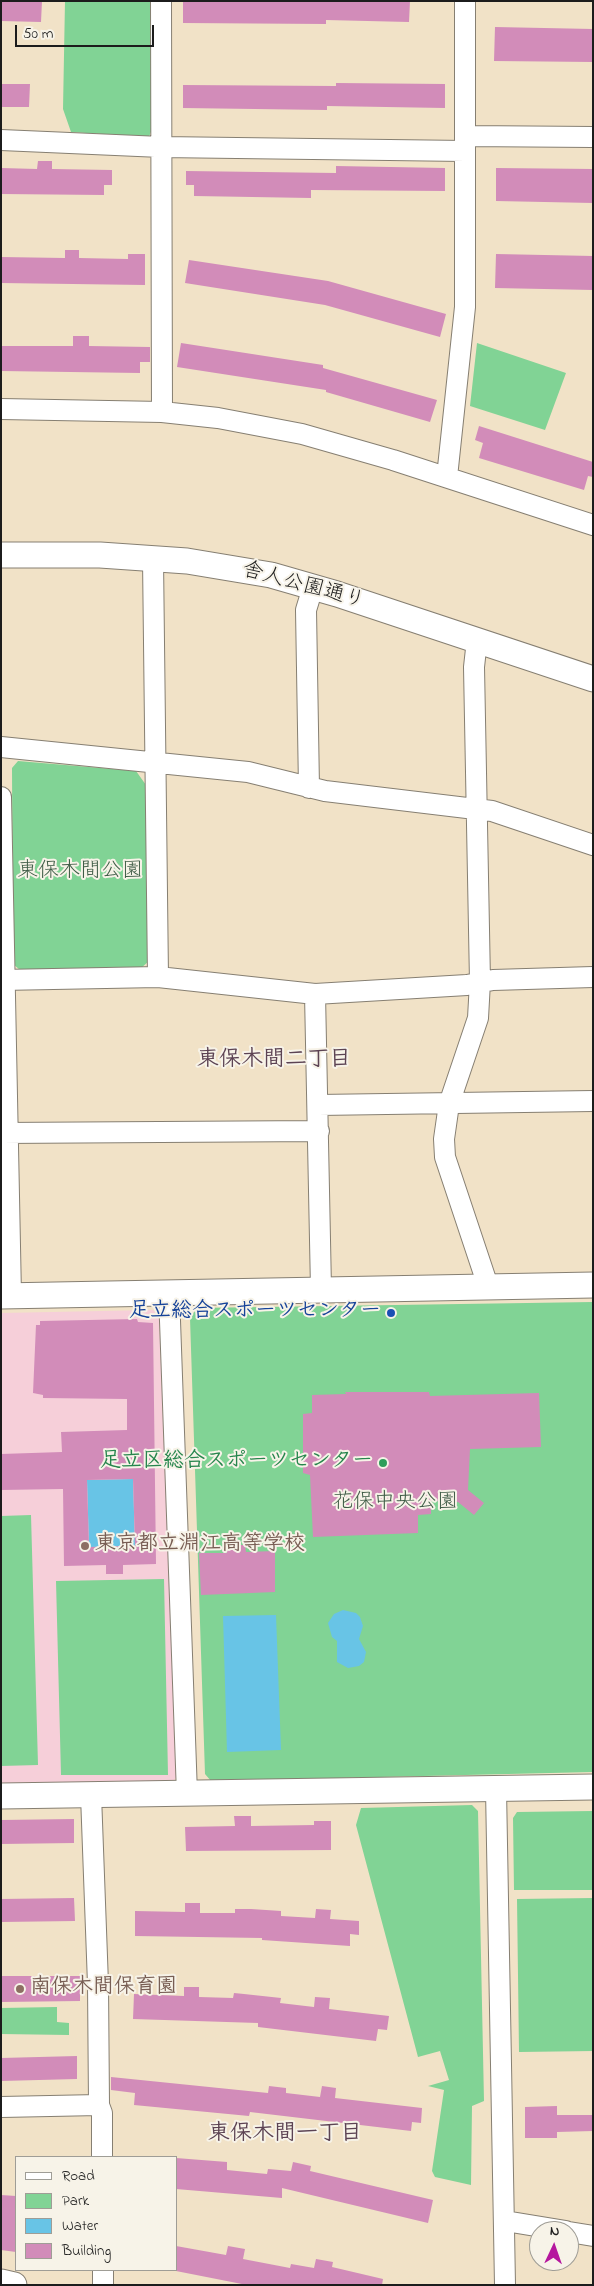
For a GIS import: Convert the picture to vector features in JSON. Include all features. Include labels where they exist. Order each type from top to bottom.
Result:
[{"type":"street","points":[[161,1],[162,412]]},
{"type":"street","points":[[447,477],[465,308],[465,1]]},
{"type":"street","points":[[1,140],[161,147],[465,143],[593,137]]},
{"type":"street","points":[[1,409],[162,412],[218,418],[302,434],[447,477],[593,525]]},
{"type":"street","name":"舎人公園通り","points":[[1,555],[100,555],[187,561],[233,568],[313,587],[593,679]]},
{"type":"street","points":[[153,559],[158,977]]},
{"type":"street","points":[[309,788],[306,610],[313,587]]},
{"type":"street","points":[[477,640],[474,667],[480,982],[478,1018],[450,1104],[444,1138],[446,1157],[488,1286]]},
{"type":"street","points":[[1,747],[248,772],[309,788],[477,808],[492,811],[593,845]]},
{"type":"street","points":[[1,797],[6,1296],[593,1285]]},
{"type":"street","points":[[3,980],[158,977],[315,994],[493,980],[593,977]]},
{"type":"street","points":[[315,994],[321,1289]]},
{"type":"street","points":[[318,1105],[593,1101]]},
{"type":"street","points":[[4,1133],[319,1131]]},
{"type":"street","points":[[169,1293],[187,1794]]},
{"type":"street","points":[[1,1796],[593,1787]]},
{"type":"street","points":[[496,1789],[506,2285]]},
{"type":"street","points":[[91,1795],[102,2156]]},
{"type":"street","points":[[1,2107],[99,2106]]},
{"type":"street","points":[[505,2221],[529,2225]]},
{"type":"street","points":[[579,2233],[593,2236]]},
{"type":"street","points":[[103,2271],[103,2285]]},
{"type":"street","points":[[1,2282],[14,2285]]},
{"type":"shaded area","name":"東京都立淵江高等学校","points":[[153,1310],[159,1315],[177,1777],[171,1783],[1,1785],[1,1313]]},
{"type":"green space","points":[[65,1],[153,1],[152,129],[149,137],[71,132],[63,109]]},
{"type":"green space","points":[[477,343],[566,373],[545,430],[470,406]]},
{"type":"green space","name":"東保木間公園","points":[[18,761],[136,771],[146,785],[149,961],[140,969],[20,970],[13,964],[12,768]]},
{"type":"green space","name":"花保中央公園","points":[[593,1302],[593,1772],[211,1781],[205,1774],[190,1318],[197,1308]]},
{"type":"green space","points":[[31,1515],[38,1765],[1,1766],[1,1516]]},
{"type":"green space","points":[[164,1579],[168,1775],[61,1775],[56,1581]]},
{"type":"green space","points":[[472,1805],[478,1811],[484,2101],[472,2106],[471,2185],[435,2177],[432,2171],[444,2090],[428,2086],[449,2080],[440,2051],[418,2057],[356,1825],[361,1808]]},
{"type":"green space","points":[[593,1811],[593,1890],[514,1890],[513,1818],[517,1812]]},
{"type":"green space","points":[[593,1898],[593,2051],[519,2052],[517,1899]]},
{"type":"green space","points":[[57,2007],[57,2022],[69,2023],[69,2035],[1,2034],[1,2008]]},
{"type":"water","points":[[133,1479],[135,1546],[89,1547],[87,1480]]},
{"type":"water","points":[[343,1610],[356,1613],[360,1617],[363,1626],[359,1639],[366,1652],[364,1662],[359,1666],[348,1668],[337,1662],[337,1641],[332,1637],[328,1623],[334,1614]]},
{"type":"water","points":[[276,1615],[281,1750],[227,1752],[223,1616]]},
{"type":"building","points":[[1,1],[42,1],[41,22],[1,21]]},
{"type":"building","points":[[183,1],[410,1],[409,22],[326,20],[326,24],[183,23]]},
{"type":"building","points":[[495,27],[593,29],[593,62],[494,61]]},
{"type":"building","points":[[336,83],[445,84],[445,108],[327,106],[327,110],[183,108],[183,85],[336,86]]},
{"type":"building","points":[[1,84],[30,84],[29,107],[1,107]]},
{"type":"building","points":[[38,161],[52,161],[52,169],[112,170],[112,185],[104,185],[104,195],[1,194],[1,168],[37,169]]},
{"type":"building","points":[[336,166],[445,168],[445,191],[311,190],[311,198],[194,196],[194,185],[186,185],[186,171],[336,173]]},
{"type":"building","points":[[496,168],[593,169],[593,203],[496,201]]},
{"type":"building","points":[[65,250],[79,250],[79,258],[128,259],[128,254],[145,254],[145,285],[1,283],[1,257],[65,258]]},
{"type":"building","points":[[496,254],[593,256],[593,290],[495,288]]},
{"type":"building","points":[[189,260],[328,281],[446,314],[440,337],[325,305],[185,283]]},
{"type":"building","points":[[73,336],[89,336],[89,346],[150,347],[150,362],[140,362],[140,373],[1,371],[1,346],[73,346]]},
{"type":"building","points":[[181,343],[323,365],[323,368],[437,400],[430,422],[326,392],[326,390],[177,367]]},
{"type":"building","points":[[479,426],[593,462],[593,477],[588,476],[584,490],[479,458],[483,443],[475,440]]},
{"type":"building","points":[[137,1319],[138,1322],[153,1323],[156,1564],[123,1565],[123,1574],[106,1574],[106,1565],[64,1566],[63,1489],[1,1490],[1,1454],[62,1452],[61,1432],[127,1430],[127,1399],[43,1398],[43,1395],[33,1393],[36,1325],[40,1325],[40,1321]],"holes":[[[133,1479],[135,1546],[89,1547],[87,1480]]]},
{"type":"building","points":[[345,1392],[429,1392],[430,1396],[539,1393],[541,1447],[470,1449],[468,1490],[484,1503],[474,1515],[458,1502],[431,1501],[431,1514],[418,1515],[418,1533],[313,1537],[310,1475],[303,1473],[303,1414],[312,1413],[312,1395],[346,1394]]},
{"type":"building","points":[[226,1545],[245,1545],[246,1552],[275,1551],[275,1592],[201,1595],[199,1553],[227,1553]]},
{"type":"building","points":[[234,1816],[251,1816],[251,1826],[314,1825],[314,1821],[331,1821],[331,1850],[186,1851],[185,1827],[235,1826]]},
{"type":"building","points":[[74,1819],[74,1843],[1,1844],[1,1820]]},
{"type":"building","points":[[74,1898],[75,1921],[1,1922],[1,1899]]},
{"type":"building","points":[[185,1903],[200,1903],[200,1913],[235,1913],[235,1909],[251,1909],[281,1911],[281,1916],[315,1918],[316,1909],[331,1910],[330,1919],[359,1921],[359,1935],[350,1934],[350,1946],[262,1940],[262,1938],[135,1936],[135,1911],[185,1912]]},
{"type":"building","points":[[1,1976],[80,1976],[80,2001],[1,2002]]},
{"type":"building","points":[[184,1987],[199,1987],[199,1997],[233,1998],[234,1993],[281,1998],[280,2003],[314,2007],[315,1997],[330,1998],[329,2009],[389,2016],[387,2030],[378,2029],[376,2041],[258,2027],[258,2023],[133,2019],[134,1994],[184,1996]]},
{"type":"building","points":[[77,2056],[77,2079],[1,2081],[1,2058]]},
{"type":"building","points":[[111,2077],[268,2093],[269,2086],[286,2088],[286,2093],[320,2097],[322,2086],[336,2088],[335,2098],[422,2108],[421,2123],[412,2122],[411,2131],[250,2112],[249,2116],[134,2105],[135,2093],[111,2090]]},
{"type":"building","points":[[557,2106],[557,2115],[593,2115],[593,2131],[557,2132],[557,2138],[525,2138],[525,2107]]},
{"type":"building","points":[[178,2158],[227,2162],[227,2170],[267,2174],[268,2169],[291,2171],[293,2162],[311,2166],[310,2171],[433,2200],[428,2223],[282,2188],[282,2198],[178,2189]]},
{"type":"building","points":[[1,2195],[15,2196],[15,2252],[1,2250]]},
{"type":"building","points":[[178,2246],[226,2255],[228,2246],[245,2249],[243,2259],[290,2268],[291,2264],[314,2268],[316,2259],[333,2262],[332,2267],[383,2279],[382,2285],[247,2285],[176,2271],[178,2271]]},
{"type":"place","name":"足立総合スポーツセンター","points":[[391,1313]]},
{"type":"place","name":"足立区総合スポーツセンター","points":[[383,1463]]},
{"type":"place","name":"東京都立淵江高等学校","points":[[85,1546]]},
{"type":"place","name":"南保木間保育園","points":[[20,1989]]},
{"type":"district","name":"東保木間二丁目","points":[[274,1061]]},
{"type":"district","name":"東保木間一丁目","points":[[285,2135]]}]
